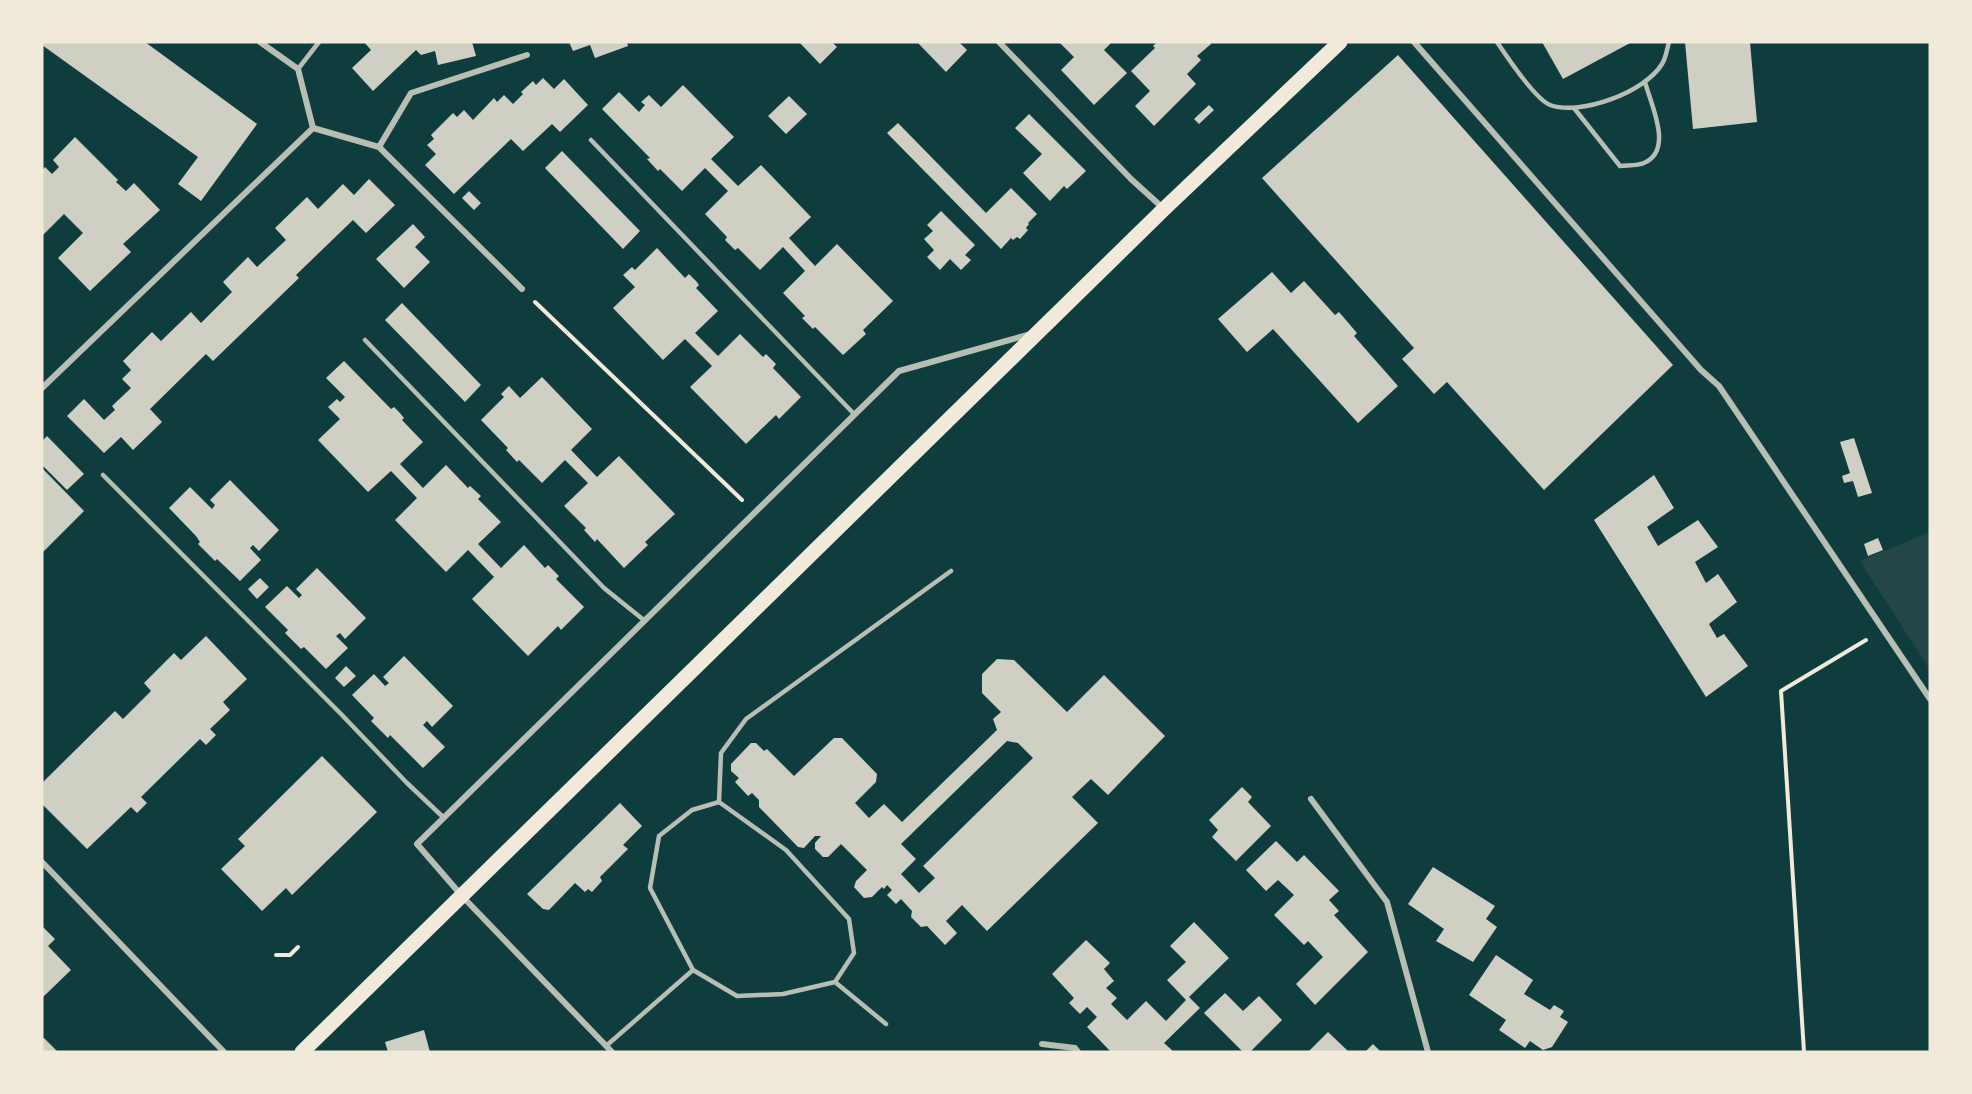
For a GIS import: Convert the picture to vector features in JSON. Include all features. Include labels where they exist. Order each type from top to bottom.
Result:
[{"type":"main road","points":[[302,1052],[1164,208],[1340,42]]},
{"type":"street","points":[[260,42],[298,69],[314,128]]},
{"type":"street","points":[[999,42],[1131,179],[1164,208]]},
{"type":"street","points":[[1414,42],[1701,370],[1719,386],[1930,699]]},
{"type":"street","points":[[380,147],[411,93],[527,55]]},
{"type":"street","points":[[314,128],[380,147],[522,289]]},
{"type":"street","points":[[42,388],[314,128]]},
{"type":"street","points":[[612,1052],[462,896],[417,844],[899,372],[1038,332]]},
{"type":"street","points":[[1311,799],[1387,902],[1428,1052]]},
{"type":"street","points":[[42,862],[224,1052]]},
{"type":"street","points":[[1042,1044],[1075,1048],[1078,1052]]},
{"type":"lane","points":[[298,69],[319,42]]},
{"type":"lane","points":[[1497,42],[1524,81],[1549,105],[1574,108],[1606,101],[1645,82],[1662,64],[1669,42]]},
{"type":"lane","points":[[1574,108],[1620,166],[1644,163],[1658,152],[1661,137],[1645,82]]},
{"type":"lane","points":[[591,140],[855,415]]},
{"type":"lane","points":[[365,340],[604,588],[645,621]]},
{"type":"lane","points":[[103,475],[443,817]]},
{"type":"lane","points":[[719,802],[721,753],[746,719],[951,571]]},
{"type":"lane","points":[[719,802],[786,850],[849,919],[854,952],[835,982],[783,994],[737,996],[693,970],[650,888],[659,836],[692,810],[719,802]]},
{"type":"lane","points":[[606,1046],[693,970]]},
{"type":"lane","points":[[835,982],[886,1024]]},
{"type":"path","points":[[522,289],[755,513]]},
{"type":"path","points":[[1804,1052],[1781,691],[1883,629]]},
{"type":"path","points":[[276,955],[290,955],[298,947]]},
{"type":"shaded area","points":[[1930,532],[1930,666],[1928,667],[1860,561]]},
{"type":"building","points":[[42,42],[145,42],[257,124],[201,201],[178,184],[198,157],[42,45]]},
{"type":"building","points":[[364,42],[472,42],[476,56],[438,65],[435,51],[421,55],[416,50],[373,91],[352,68],[371,50]]},
{"type":"building","points":[[569,42],[627,42],[628,46],[595,58],[590,45],[573,51]]},
{"type":"building","points":[[799,42],[832,42],[837,47],[820,64]]},
{"type":"building","points":[[917,42],[959,42],[967,50],[946,72]]},
{"type":"building","points":[[1059,42],[1112,42],[1104,50],[1127,73],[1094,105],[1061,70],[1074,57]]},
{"type":"building","points":[[1157,42],[1211,42],[1211,44],[1197,56],[1201,60],[1187,74],[1196,84],[1154,126],[1135,106],[1150,91],[1131,71],[1155,48],[1153,46]]},
{"type":"building","points":[[1542,42],[1632,42],[1563,79]]},
{"type":"building","points":[[1685,42],[1750,42],[1757,122],[1693,129]]},
{"type":"building","points":[[1398,55],[1673,365],[1544,490],[1447,382],[1434,394],[1402,359],[1414,348],[1262,178]]},
{"type":"building","points":[[543,78],[554,89],[564,79],[588,105],[560,132],[552,124],[523,151],[511,139],[454,194],[425,165],[436,154],[427,145],[434,139],[431,135],[453,113],[457,117],[464,110],[473,120],[494,98],[497,102],[504,95],[513,104],[523,94],[521,92],[533,81],[536,85]]},
{"type":"building","points":[[683,85],[734,137],[711,159],[738,186],[761,165],[811,217],[789,238],[815,266],[837,244],[893,301],[863,330],[866,334],[843,355],[815,327],[813,329],[802,318],[805,316],[783,293],[805,271],[783,247],[760,270],[738,248],[735,250],[725,240],[727,237],[705,214],[728,191],[705,168],[682,191],[660,169],[658,171],[647,159],[650,158],[602,109],[619,92],[639,112],[645,105],[641,102],[649,95],[661,107]]},
{"type":"building","points":[[789,96],[807,114],[786,134],[768,116]]},
{"type":"building","points":[[1209,105],[1214,110],[1199,124],[1194,119]]},
{"type":"building","points":[[1029,114],[1086,171],[1067,189],[1064,186],[1050,201],[1023,173],[1042,154],[1015,128]]},
{"type":"building","points":[[898,123],[986,213],[1011,188],[1037,214],[1028,223],[1026,228],[1028,230],[1020,239],[1011,238],[1001,249],[887,133]]},
{"type":"building","points":[[75,137],[126,191],[134,183],[160,210],[123,244],[131,252],[90,291],[58,258],[83,233],[64,214],[42,236],[42,170],[45,167],[52,174],[59,167],[53,160]]},
{"type":"building","points":[[562,151],[640,231],[623,249],[545,168]]},
{"type":"building","points":[[369,179],[395,205],[366,233],[353,220],[296,275],[299,278],[213,361],[206,354],[150,409],[162,422],[133,450],[121,437],[104,453],[67,416],[84,399],[104,420],[115,410],[112,406],[131,388],[122,379],[131,370],[123,361],[152,332],[161,341],[191,312],[201,323],[232,292],[223,282],[248,257],[257,267],[286,240],[275,228],[307,197],[318,209],[343,184],[354,195]]},
{"type":"building","points":[[469,191],[481,203],[474,210],[462,198]]},
{"type":"building","points":[[941,211],[975,245],[965,255],[971,260],[961,270],[950,259],[940,270],[927,257],[934,250],[924,239],[933,231],[927,225]]},
{"type":"building","points":[[413,224],[425,237],[415,247],[430,262],[404,288],[376,259]]},
{"type":"building","points":[[657,248],[685,278],[689,274],[696,281],[699,285],[696,288],[718,311],[695,333],[718,356],[740,334],[763,357],[766,354],[776,364],[773,368],[801,397],[779,419],[776,415],[746,444],[690,387],[712,366],[685,339],[663,360],[613,308],[635,287],[623,275],[632,267],[635,270]]},
{"type":"building","points":[[1272,272],[1291,293],[1304,281],[1335,315],[1339,312],[1357,333],[1354,336],[1398,386],[1358,423],[1273,329],[1247,352],[1218,319]]},
{"type":"building","points":[[402,303],[481,385],[465,402],[385,320]]},
{"type":"building","points":[[344,361],[391,409],[394,407],[399,412],[404,418],[402,420],[423,442],[400,464],[423,488],[446,465],[468,488],[470,486],[481,496],[478,499],[501,522],[478,544],[501,568],[524,545],[545,568],[548,565],[559,576],[556,579],[584,607],[561,630],[558,626],[528,656],[472,599],[494,577],[468,550],[446,572],[395,520],[417,498],[391,471],[368,492],[318,440],[340,419],[328,407],[337,399],[340,402],[345,397],[326,378]]},
{"type":"building","points":[[542,377],[592,429],[571,450],[597,477],[619,456],[675,514],[645,542],[648,545],[624,568],[597,539],[595,542],[584,530],[586,528],[564,506],[588,483],[565,460],[542,483],[519,460],[517,462],[506,450],[508,448],[481,420],[504,397],[501,394],[509,386],[520,398]]},
{"type":"building","points":[[47,436],[84,474],[67,490],[42,465],[42,441]]},
{"type":"building","points":[[1854,438],[1872,493],[1858,497],[1853,481],[1844,483],[1842,476],[1850,473],[1840,442]]},
{"type":"building","points":[[42,470],[84,511],[42,553]]},
{"type":"building","points":[[1654,475],[1674,508],[1647,527],[1658,546],[1698,520],[1718,547],[1695,562],[1706,583],[1718,574],[1737,602],[1709,624],[1717,638],[1724,634],[1748,666],[1706,697],[1594,520]]},
{"type":"building","points":[[230,480],[279,530],[259,551],[253,545],[250,548],[261,560],[240,581],[198,544],[200,542],[196,536],[169,508],[190,487],[212,509],[215,505],[210,500]]},
{"type":"building","points":[[1878,538],[1883,550],[1868,556],[1864,544]]},
{"type":"building","points":[[317,568],[366,618],[345,639],[340,633],[336,636],[348,648],[326,669],[304,647],[301,649],[285,633],[288,630],[265,607],[287,586],[299,598],[302,595],[296,589]]},
{"type":"building","points":[[260,578],[269,587],[257,599],[248,589]]},
{"type":"building","points":[[206,636],[247,679],[223,702],[230,710],[210,729],[216,735],[206,745],[200,739],[141,797],[147,803],[137,813],[131,807],[87,849],[42,804],[42,783],[115,711],[123,719],[151,691],[144,683],[174,653],[181,660]]},
{"type":"building","points":[[404,656],[453,706],[432,727],[427,721],[423,725],[445,747],[423,768],[390,735],[388,738],[371,721],[374,718],[352,695],[374,674],[385,686],[389,683],[383,677]]},
{"type":"building","points":[[997,659],[1014,660],[1067,712],[1104,675],[1165,736],[1108,795],[1091,779],[1072,797],[1098,823],[987,931],[962,905],[946,921],[957,933],[945,945],[927,926],[921,927],[911,917],[912,911],[901,899],[896,904],[887,895],[892,890],[887,885],[872,897],[864,898],[854,887],[856,881],[867,870],[841,844],[828,857],[823,857],[815,849],[815,843],[821,836],[815,836],[804,848],[798,847],[759,807],[759,800],[752,793],[748,796],[735,782],[739,778],[731,771],[731,764],[751,743],[756,743],[764,751],[767,749],[794,776],[834,738],[842,738],[877,774],[876,782],[855,803],[869,818],[884,804],[902,822],[997,730],[993,719],[1001,712],[982,693],[982,674]],"holes":[[[1007,741],[1018,743],[1033,758],[923,866],[935,878],[919,893],[901,874],[916,859],[901,844]]]},
{"type":"building","points":[[346,666],[356,676],[344,687],[335,678]]},
{"type":"building","points":[[322,756],[377,812],[292,895],[286,888],[262,911],[221,869],[245,846],[238,839]]},
{"type":"building","points":[[1242,787],[1252,797],[1248,802],[1271,826],[1236,861],[1212,837],[1218,830],[1209,820]]},
{"type":"building","points":[[620,803],[642,826],[623,845],[628,849],[600,877],[602,881],[592,892],[588,889],[585,892],[575,883],[549,910],[543,909],[527,894]]},
{"type":"building","points":[[1276,841],[1297,862],[1304,855],[1339,891],[1329,900],[1339,911],[1334,915],[1368,952],[1315,1005],[1296,984],[1323,957],[1308,941],[1304,945],[1274,915],[1294,895],[1278,880],[1266,891],[1246,870]]},
{"type":"building","points":[[1433,867],[1495,906],[1486,919],[1497,927],[1473,962],[1436,941],[1444,929],[1408,904]]},
{"type":"building","points":[[1194,922],[1229,958],[1189,997],[1200,1008],[1164,1043],[1174,1052],[1111,1052],[1087,1027],[1097,1017],[1087,1007],[1080,1014],[1069,1003],[1074,998],[1052,974],[1086,940],[1110,963],[1104,969],[1114,981],[1106,988],[1117,998],[1111,1004],[1127,1020],[1146,1001],[1166,1021],[1186,1000],[1167,980],[1186,962],[1170,946]]},
{"type":"building","points":[[42,926],[55,939],[48,946],[71,970],[42,998]]},
{"type":"building","points":[[1496,955],[1533,980],[1524,994],[1550,1010],[1554,1005],[1564,1011],[1560,1017],[1568,1022],[1552,1047],[1543,1050],[1530,1041],[1525,1048],[1499,1030],[1506,1020],[1469,995]]},
{"type":"building","points":[[1225,993],[1243,1011],[1259,996],[1282,1020],[1250,1052],[1243,1052],[1204,1013]]},
{"type":"building","points":[[424,1030],[430,1052],[388,1052],[385,1042]]},
{"type":"building","points":[[1328,1032],[1349,1052],[1309,1051]]},
{"type":"building","points":[[44,1038],[58,1052],[42,1052]]},
{"type":"building","points":[[1373,1044],[1381,1052],[1365,1052]]}]
